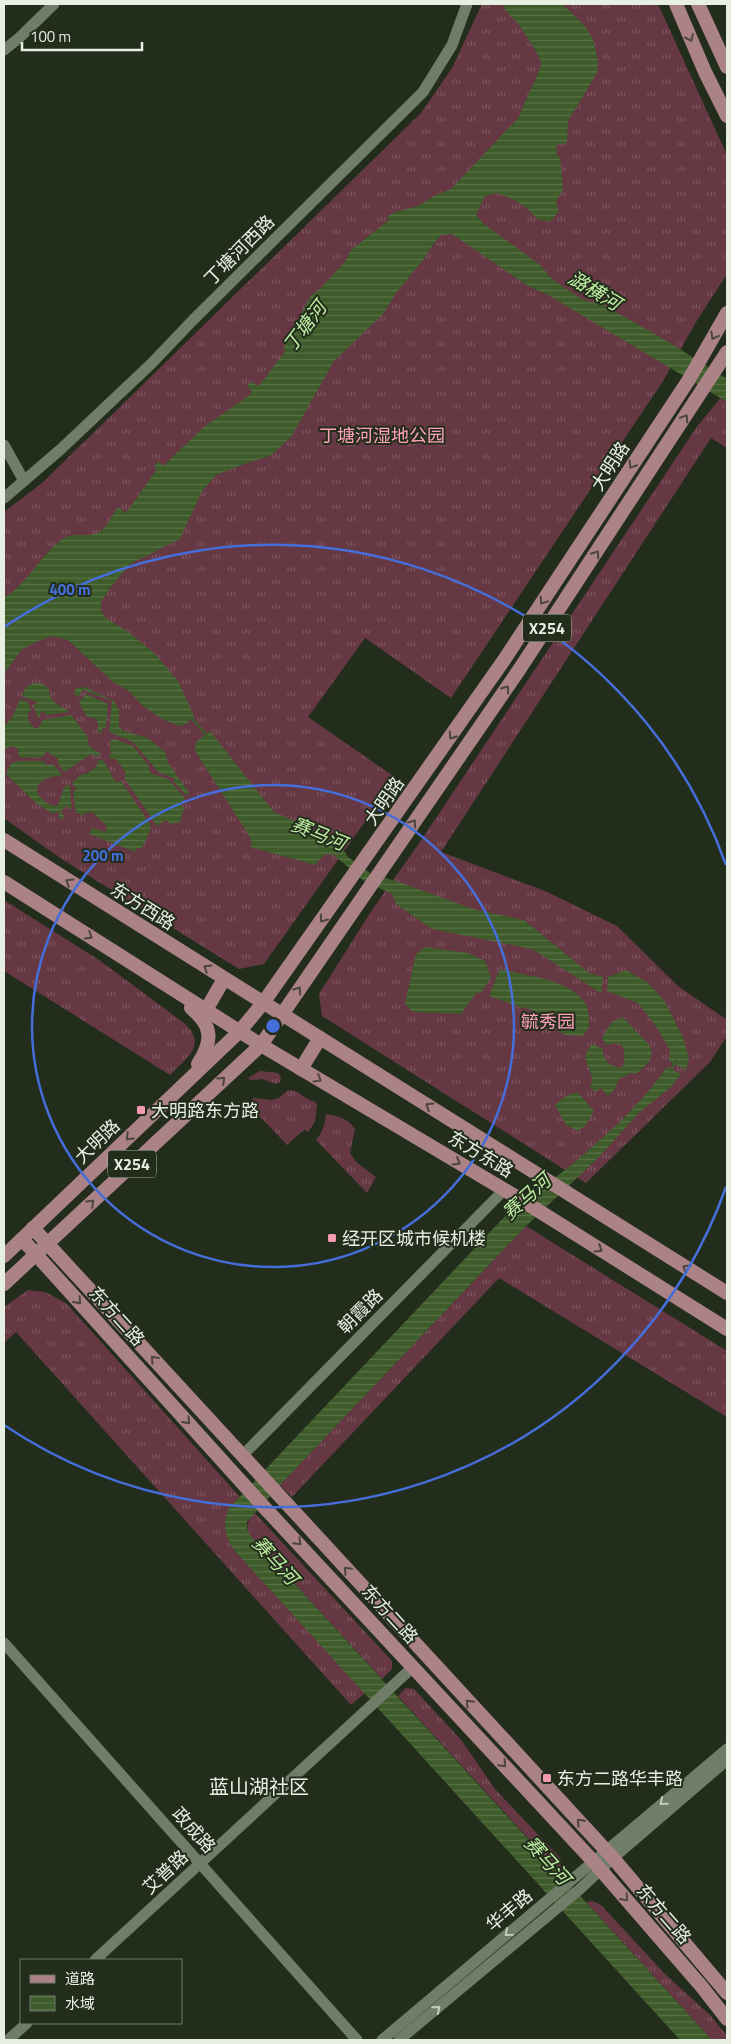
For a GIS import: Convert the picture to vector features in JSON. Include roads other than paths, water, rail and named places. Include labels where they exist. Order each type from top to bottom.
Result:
[{"type":"main road","points":[[676,4],[705,72],[727,116]]},
{"type":"main road","points":[[698,4],[727,67]]},
{"type":"main road","name":"大明路","points":[[4,1256],[240,1031],[263,1003],[371,852],[504,660],[688,381],[727,313]]},
{"type":"main road","name":"大明路","points":[[9,1279],[261,1045],[524,663],[727,352]]},
{"type":"main road","name":"东方西路","points":[[4,840],[263,1003]]},
{"type":"main road","points":[[4,882],[240,1031]]},
{"type":"main road","points":[[206,1010],[224,979]]},
{"type":"main road","points":[[160,981],[203,1018],[210,1038],[206,1052],[185,1083]]},
{"type":"main road","name":"东方东路","points":[[263,1003],[727,1294]]},
{"type":"main road","name":"东方东路","points":[[240,1031],[509,1193],[727,1329]]},
{"type":"main road","points":[[301,1069],[320,1038]]},
{"type":"main road","points":[[67,1264],[59,1245],[61,1237],[70,1222]]},
{"type":"main road","name":"东方二路","points":[[33,1228],[609,1854],[727,1993]]},
{"type":"main road","name":"东方二路","points":[[22,1239],[264,1507],[597,1866],[702,1986],[727,2019]]},
{"type":"main road","points":[[9,1279],[35,1267],[60,1281]]},
{"type":"street","points":[[4,50],[20,38],[54,4]]},
{"type":"street","name":"丁塘河西路","points":[[4,498],[151,364],[423,92],[452,45],[467,4]]},
{"type":"street","points":[[4,445],[24,481]]},
{"type":"street","name":"朝霞路","points":[[242,1456],[509,1193]]},
{"type":"street","name":"政成路","points":[[4,1643],[357,2040]]},
{"type":"street","name":"艾普路","points":[[96,1959],[413,1666]]},
{"type":"street","name":"华丰路","points":[[400,2040],[580,1889],[597,1866],[609,1854],[727,1749]]},
{"type":"street","name":"华丰路","points":[[609,1854],[727,1760]]},
{"type":"street","name":"华丰路","points":[[382,2040],[571,1879],[597,1866]]},
{"type":"street","points":[[8,2040],[26,2024]]},
{"type":"water","name":"丁塘河","points":[[503,4],[562,4],[585,26],[593,39],[598,62],[597,73],[568,121],[567,143],[556,145],[557,156],[560,157],[563,189],[556,202],[559,212],[549,222],[537,219],[526,207],[497,193],[485,196],[476,215],[484,224],[540,265],[553,280],[583,300],[602,304],[672,344],[727,379],[727,402],[548,295],[528,286],[452,234],[441,235],[396,293],[383,314],[334,361],[291,437],[270,456],[216,475],[202,491],[180,539],[130,564],[101,602],[101,611],[106,618],[131,634],[154,653],[178,681],[194,716],[186,724],[179,726],[162,719],[143,706],[129,691],[113,682],[68,640],[52,636],[21,650],[4,674],[4,598],[27,578],[46,554],[61,540],[71,536],[97,533],[102,530],[118,507],[126,513],[157,469],[154,467],[158,461],[163,466],[204,427],[247,397],[252,392],[247,385],[252,382],[259,386],[286,350],[283,348],[311,295],[321,288],[346,260],[351,250],[389,220],[387,217],[395,212],[418,206],[434,196],[451,189],[519,117],[541,62],[529,40],[506,11]]},
{"type":"water","points":[[36,683],[43,684],[49,689],[49,694],[55,703],[69,712],[46,715],[41,711],[38,718],[33,704],[35,705],[37,702],[22,696],[26,687]]},
{"type":"water","points":[[85,687],[114,701],[119,710],[119,726],[124,731],[148,738],[165,752],[168,763],[189,792],[187,796],[173,781],[175,779],[158,772],[133,742],[109,732],[112,701],[83,690],[78,697],[74,694],[76,688]]},
{"type":"water","points":[[86,694],[108,704],[106,727],[103,728],[101,734],[98,732],[96,719],[86,716],[79,702]]},
{"type":"water","points":[[20,699],[27,701],[31,710],[28,713],[28,720],[34,728],[38,728],[43,720],[71,715],[87,736],[89,746],[101,754],[97,757],[91,754],[64,772],[58,763],[58,759],[47,751],[42,757],[23,758],[19,756],[18,749],[11,746],[4,750],[4,726],[12,718]]},
{"type":"water","points":[[210,731],[274,812],[336,840],[348,857],[371,874],[399,882],[473,909],[524,920],[589,973],[603,977],[601,993],[532,949],[432,929],[396,904],[392,894],[364,881],[334,855],[325,854],[315,865],[250,847],[252,844],[250,837],[195,751],[196,742]]},
{"type":"water","points":[[115,739],[133,746],[149,766],[150,773],[168,779],[185,798],[181,805],[184,808],[180,822],[170,824],[168,821],[164,821],[157,826],[124,778],[126,773],[116,759],[111,759],[109,755],[111,754],[110,741]]},
{"type":"water","points":[[44,761],[46,765],[53,764],[62,775],[42,781],[37,787],[37,791],[41,798],[49,804],[57,806],[64,788],[68,784],[72,810],[66,806],[61,812],[64,816],[62,820],[59,818],[57,811],[53,814],[36,803],[6,774],[11,763]]},
{"type":"water","points":[[97,761],[104,761],[114,780],[121,781],[150,824],[151,828],[142,848],[137,848],[135,852],[89,834],[92,828],[105,832],[107,826],[92,812],[85,813],[83,816],[76,812],[73,792],[76,789],[72,783],[80,775],[92,770],[98,764]]},
{"type":"water","points":[[425,947],[468,953],[485,961],[491,977],[482,992],[476,993],[461,1014],[413,1012],[405,1004],[416,954]]},
{"type":"water","points":[[500,969],[545,979],[567,987],[584,1001],[589,1014],[589,1028],[582,1036],[566,1035],[556,1030],[553,1023],[545,1016],[489,996]]},
{"type":"water","points":[[626,970],[647,982],[664,1000],[683,1037],[689,1058],[686,1070],[669,1061],[670,1050],[655,1025],[638,1003],[607,991],[608,977]]},
{"type":"water","points":[[623,1017],[649,1045],[652,1052],[649,1062],[636,1074],[631,1073],[619,1079],[615,1089],[608,1096],[601,1088],[595,1092],[590,1087],[592,1075],[586,1061],[586,1056],[593,1044],[603,1049],[604,1057],[608,1063],[622,1068],[625,1056],[622,1045],[614,1043],[606,1045],[602,1038],[612,1022]]},
{"type":"water","points":[[667,1067],[681,1074],[671,1087],[640,1112],[599,1157],[526,1226],[280,1485],[247,1522],[247,1528],[249,1534],[712,2040],[680,2040],[234,1550],[228,1540],[225,1525],[229,1508],[508,1213],[574,1163],[620,1122],[648,1092]]},
{"type":"water","points":[[577,1092],[594,1111],[586,1125],[578,1131],[566,1125],[555,1105],[566,1096]]},
{"type":"waterway","name":"赛马河","points":[[191,717],[207,736]]},
{"type":"waterway","name":"赛马河","points":[[671,1072],[675,1060]]},
{"type":"place","name":"大明路东方路","points":[[141,1110]]},
{"type":"place","name":"经开区城市候机楼","points":[[332,1238]]},
{"type":"place","name":"东方二路华丰路","points":[[547,1778]]},
{"type":"district","name":"蓝山湖社区","points":[[259,1786]]},
{"type":"water label","name":"潞横河","points":[[595,290]]},
{"type":"park label","name":"丁塘河湿地公园","points":[[382,435]]},
{"type":"park label","name":"毓秀园","points":[[548,1021]]}]
